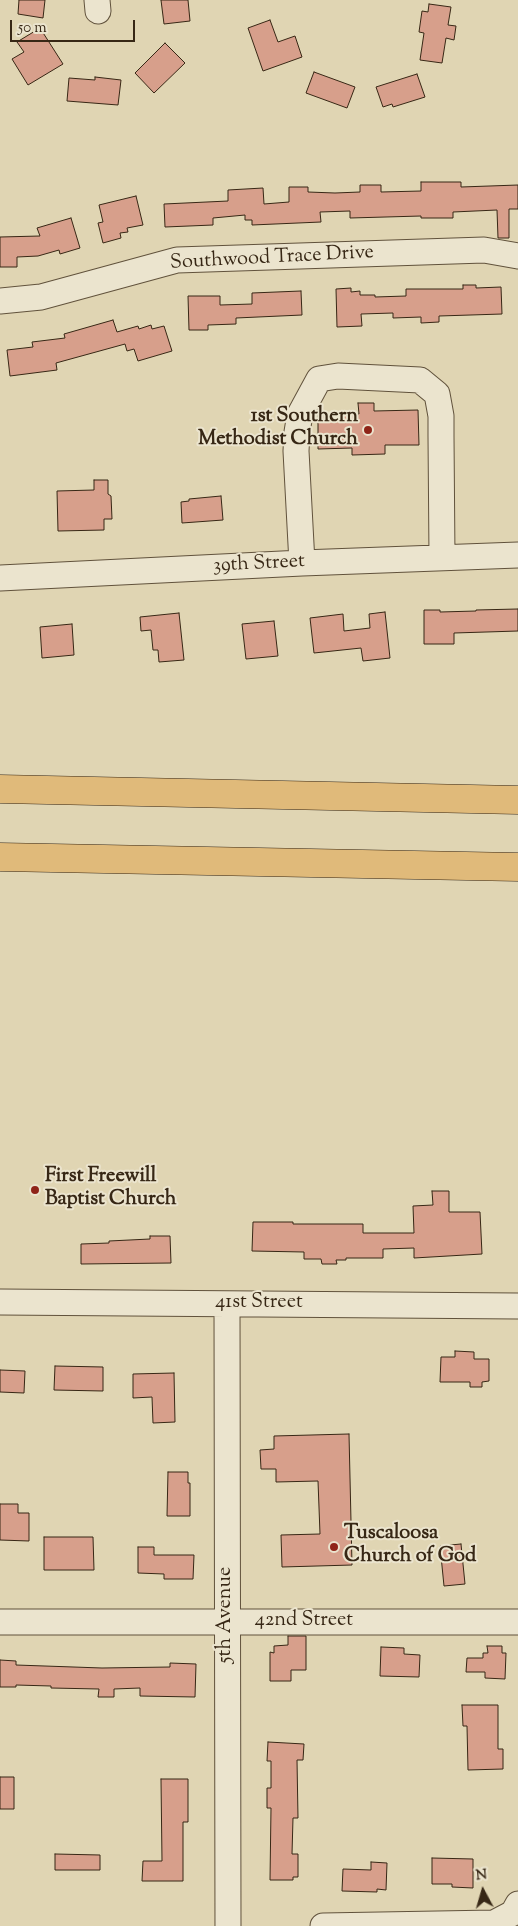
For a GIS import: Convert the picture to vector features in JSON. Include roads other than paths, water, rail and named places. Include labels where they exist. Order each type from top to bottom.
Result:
[{"type":"highway","points":[[0,789],[518,800]]},
{"type":"highway","points":[[0,858],[518,867]]},
{"type":"street","name":"Southwood Trace Drive","points":[[0,301],[41,297],[177,260],[484,250],[518,256]]},
{"type":"street","points":[[302,563],[296,451],[300,414],[319,380],[338,376],[420,380],[437,394],[442,436],[442,558]]},
{"type":"street","name":"39th Street","points":[[0,578],[302,563],[518,555]]},
{"type":"street","name":"41st Street","points":[[0,1302],[518,1306]]},
{"type":"street","name":"5th Avenue","points":[[227,1304],[228,1926]]},
{"type":"street","name":"42nd Street","points":[[0,1622],[518,1622]]},
{"type":"street","points":[[323,1926],[494,1923],[516,1909]]},
{"type":"place","name":"1st Southern Methodist Church","points":[[368,430]]},
{"type":"place","name":"First Freewill Baptist Church","points":[[35,1190]]},
{"type":"place","name":"Tuscaloosa Church of God","points":[[334,1547]]}]
